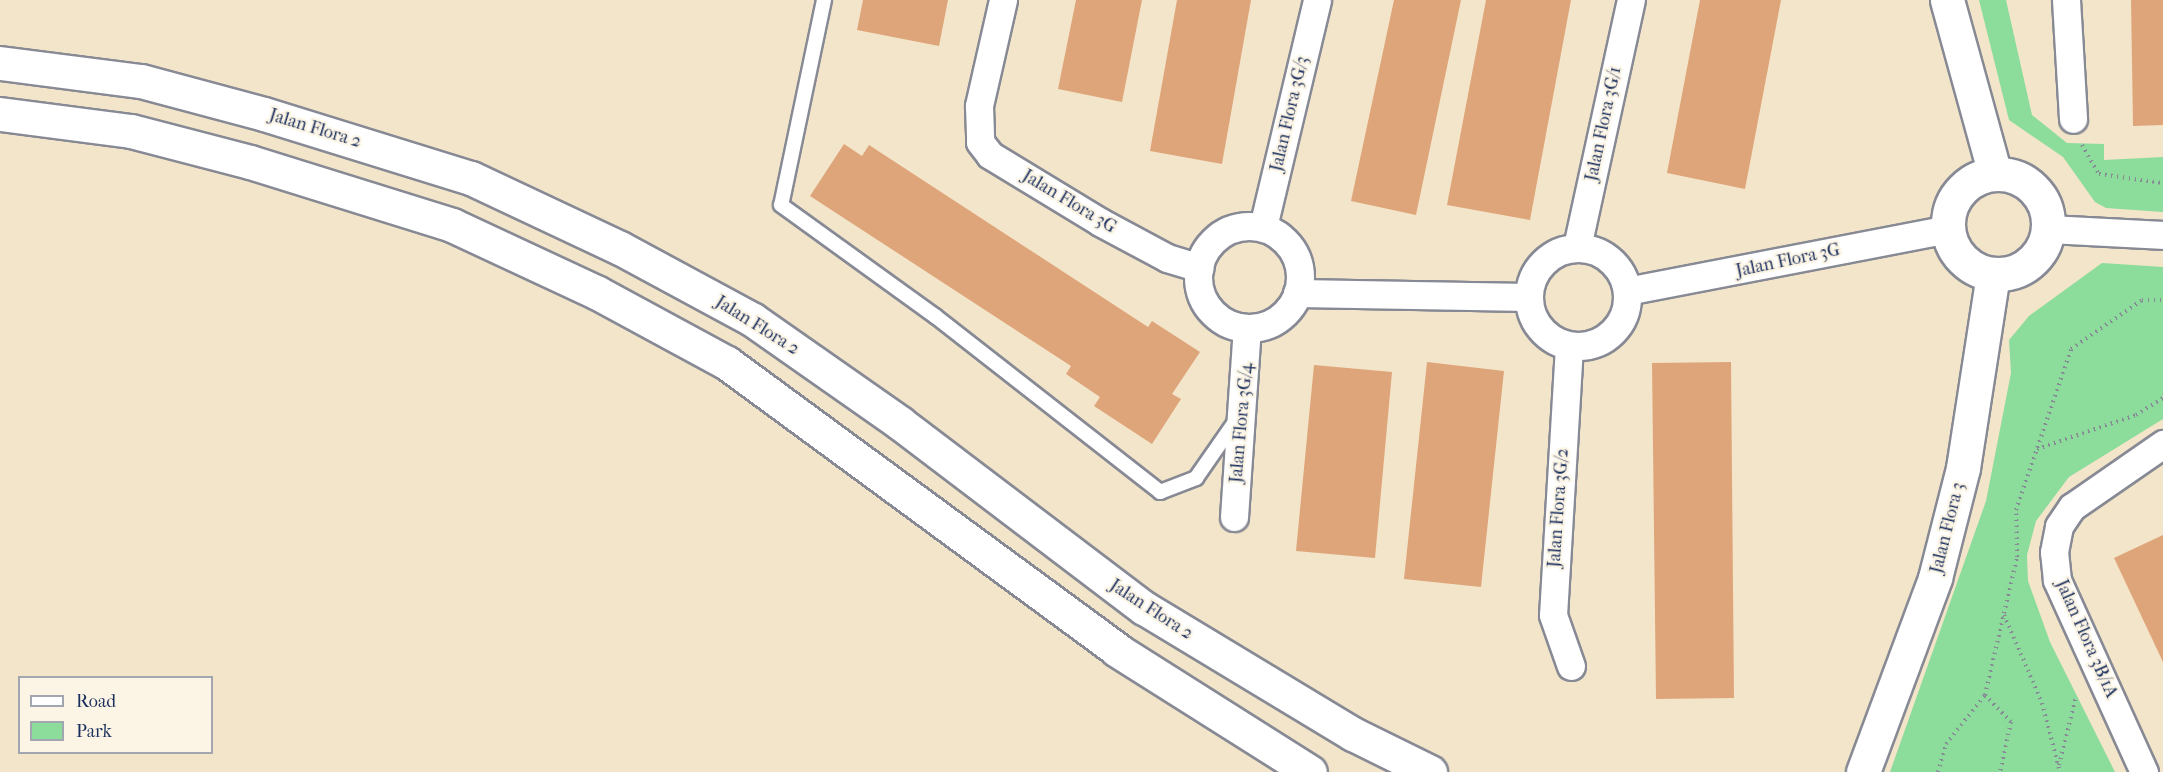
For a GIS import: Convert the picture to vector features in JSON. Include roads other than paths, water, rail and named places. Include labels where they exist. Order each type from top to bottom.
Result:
[{"type":"street","name":"Jalan Flora 3G","points":[[1003,0],[979,106],[980,142],[990,155],[1167,258],[1198,268]]},
{"type":"street","name":"Jalan Flora 3G/3","points":[[1263,227],[1317,0]]},
{"type":"street","name":"Jalan Flora 3G/1","points":[[1577,247],[1631,0]]},
{"type":"street","points":[[1947,0],[1995,174]]},
{"type":"street","points":[[2066,0],[2073,119]]},
{"type":"street","name":"Jalan Flora 2","points":[[0,63],[141,81],[264,114],[471,178],[620,248],[753,320],[900,423],[1144,608],[1353,734],[1430,772]]},
{"type":"street","points":[[0,114],[131,131],[250,162],[452,225],[598,293],[727,363],[1107,644],[1298,768]]},
{"type":"street","points":[[1995,174],[2028,184],[2046,212],[2048,229],[2039,251],[2023,267],[1993,274],[1957,254],[1948,229],[1954,201],[1964,187],[1995,174]]},
{"type":"street","points":[[1263,227],[1294,253],[1297,293],[1283,315],[1247,328],[1213,314],[1200,292],[1198,268],[1222,233],[1263,227]]},
{"type":"street","name":"Jalan Flora 3G","points":[[1627,291],[1948,229]]},
{"type":"street","points":[[2048,229],[2163,235]]},
{"type":"street","points":[[1577,247],[1610,260],[1627,291],[1626,306],[1612,333],[1584,346],[1569,345],[1536,323],[1529,297],[1538,268],[1562,250],[1577,247]]},
{"type":"street","name":"Jalan Flora 3","points":[[1863,772],[1935,578],[1963,468],[1993,274]]},
{"type":"street","points":[[1297,293],[1529,297]]},
{"type":"street","name":"Jalan Flora 3G/4","points":[[1234,517],[1247,328]]},
{"type":"street","name":"Jalan Flora 3G/2","points":[[1569,345],[1553,615],[1571,666]]},
{"type":"street","name":"Jalan Flora 3B/1A","points":[[2144,772],[2056,580],[2059,526],[2072,507],[2163,444]]},
{"type":"lane","points":[[824,0],[781,205],[935,316],[1160,492],[1196,478],[1243,410]]}]
